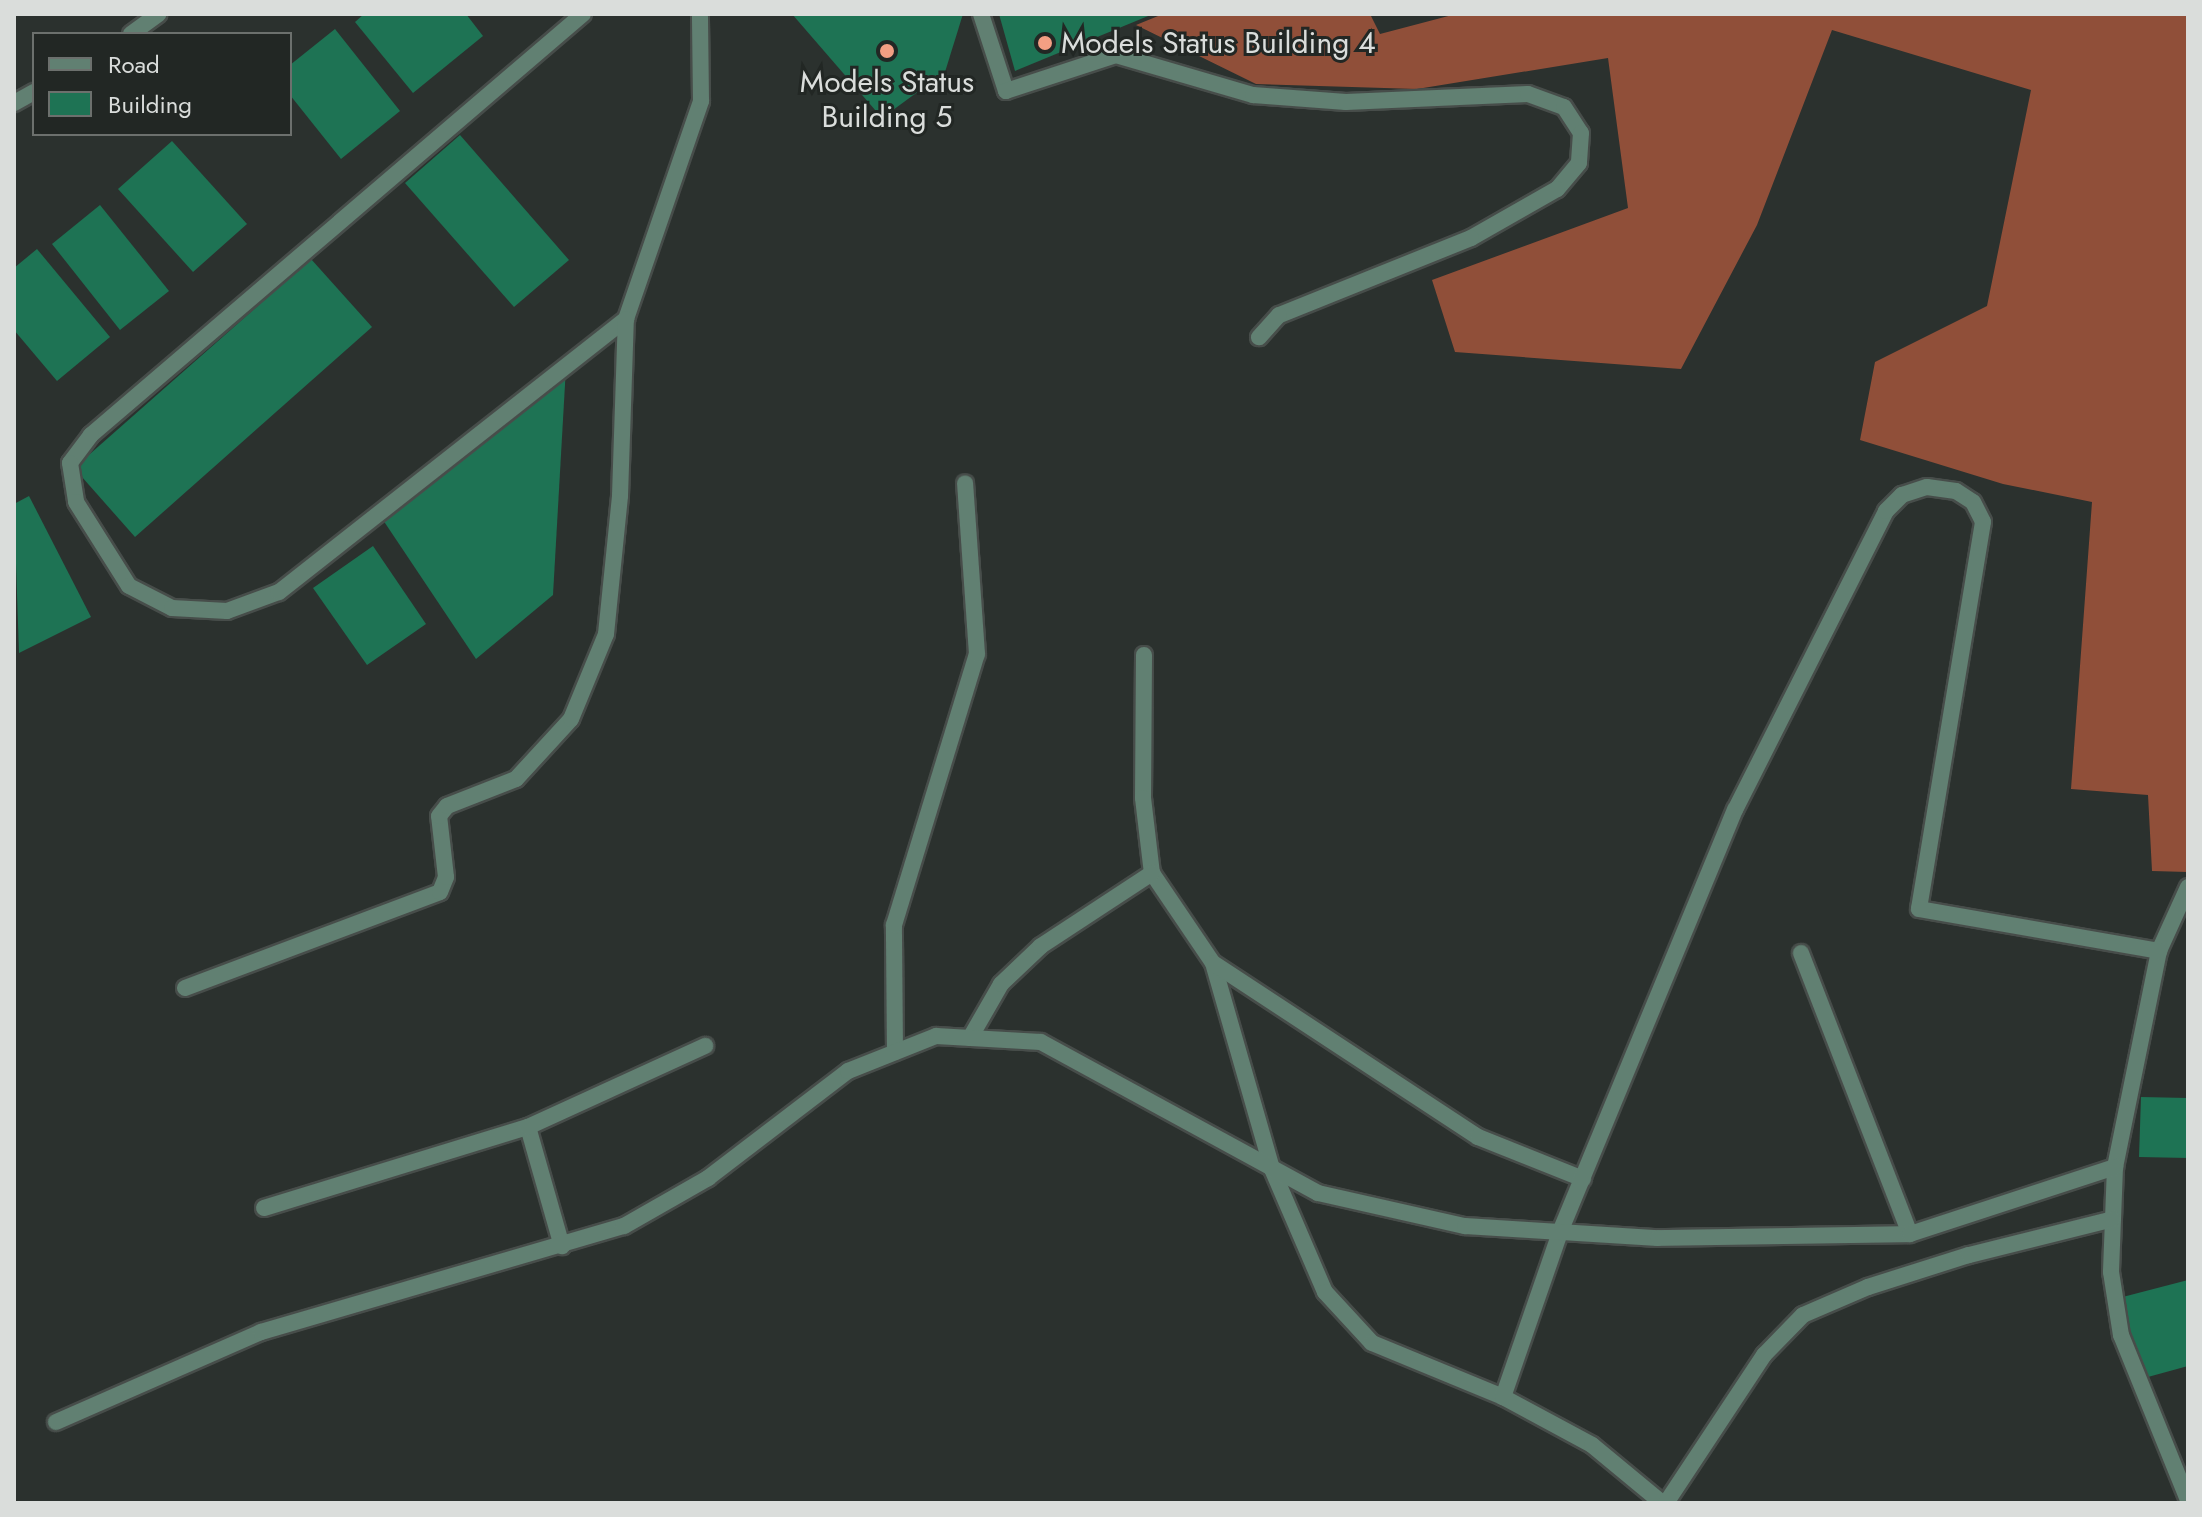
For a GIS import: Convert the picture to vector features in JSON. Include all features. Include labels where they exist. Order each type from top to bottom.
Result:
[{"type":"street","points":[[134,32],[159,14]]},
{"type":"street","points":[[583,14],[91,435],[70,463],[76,502],[129,586],[172,608],[227,611],[279,592],[626,319]]},
{"type":"street","points":[[185,988],[440,892],[446,877],[439,816],[447,806],[516,779],[571,719],[606,634],[620,496],[626,319],[701,101],[700,14]]},
{"type":"street","points":[[981,14],[1006,91],[1116,55],[1253,95],[1346,102],[1528,94],[1564,107],[1581,133],[1579,163],[1557,189],[1471,238],[1279,315],[1259,337]]},
{"type":"street","points":[[14,103],[32,93]]},
{"type":"street","points":[[895,1052],[894,925],[977,654],[965,483]]},
{"type":"street","points":[[1503,1397],[1560,1232],[1735,810],[1886,511],[1902,495],[1927,487],[1956,491],[1973,502],[1983,522],[1919,909],[2159,951]]},
{"type":"street","points":[[1144,655],[1143,798],[1152,873],[1213,963],[1272,1169],[1325,1292],[1372,1343],[1503,1397],[1592,1445],[1664,1503],[1764,1355],[1803,1315],[1882,1282],[2113,1219]]},
{"type":"street","points":[[970,1038],[1001,984],[1041,946],[1152,873]]},
{"type":"street","points":[[2188,887],[2159,951],[2115,1167],[2111,1272],[2121,1335],[2188,1500]]},
{"type":"street","points":[[1801,953],[1910,1234]]},
{"type":"street","points":[[1213,963],[1478,1137],[1583,1179]]},
{"type":"street","points":[[56,1422],[261,1332],[624,1226],[708,1178],[848,1071],[936,1036],[1041,1042],[1318,1193],[1465,1226],[1658,1238],[1910,1234],[2115,1167]]},
{"type":"street","points":[[264,1208],[528,1127],[705,1046]]},
{"type":"street","points":[[528,1127],[562,1246]]},
{"type":"shaded area","points":[[1163,14],[1370,14],[1380,34],[1456,14],[2188,14],[2188,872],[2152,871],[2148,795],[2071,789],[2092,502],[2003,484],[1860,440],[1875,362],[1987,306],[2031,90],[1832,30],[1757,225],[1681,369],[1455,352],[1432,280],[1628,208],[1608,58],[1417,89],[1256,84],[1136,25]]},
{"type":"building","points":[[364,14],[466,14],[483,36],[413,93],[355,22]]},
{"type":"building","name":"Models Status Building 5","points":[[792,14],[963,14],[945,72],[882,118]]},
{"type":"building","name":"Models Status Building 4","points":[[999,14],[1153,14],[1015,71]]},
{"type":"building","points":[[335,29],[400,111],[341,159],[292,98],[292,63]]},
{"type":"building","points":[[460,135],[569,260],[514,307],[405,183]]},
{"type":"building","points":[[172,141],[247,224],[193,272],[118,189]]},
{"type":"building","points":[[100,205],[169,291],[120,330],[52,244]]},
{"type":"building","points":[[37,249],[110,337],[57,381],[14,330],[14,268]]},
{"type":"building","points":[[311,259],[372,327],[135,537],[74,468]]},
{"type":"building","points":[[566,367],[553,595],[476,659],[381,517]]},
{"type":"building","points":[[29,496],[91,617],[19,653],[14,504]]},
{"type":"building","points":[[373,546],[426,624],[367,665],[313,588]]},
{"type":"building","points":[[2141,1097],[2188,1098],[2188,1158],[2139,1157]]},
{"type":"building","points":[[2188,1280],[2188,1366],[2137,1380],[2115,1299]]},
{"type":"place","name":"Models Status Building 4","points":[[1045,43]]},
{"type":"place","name":"Models Status Building 5","points":[[887,51]]}]
